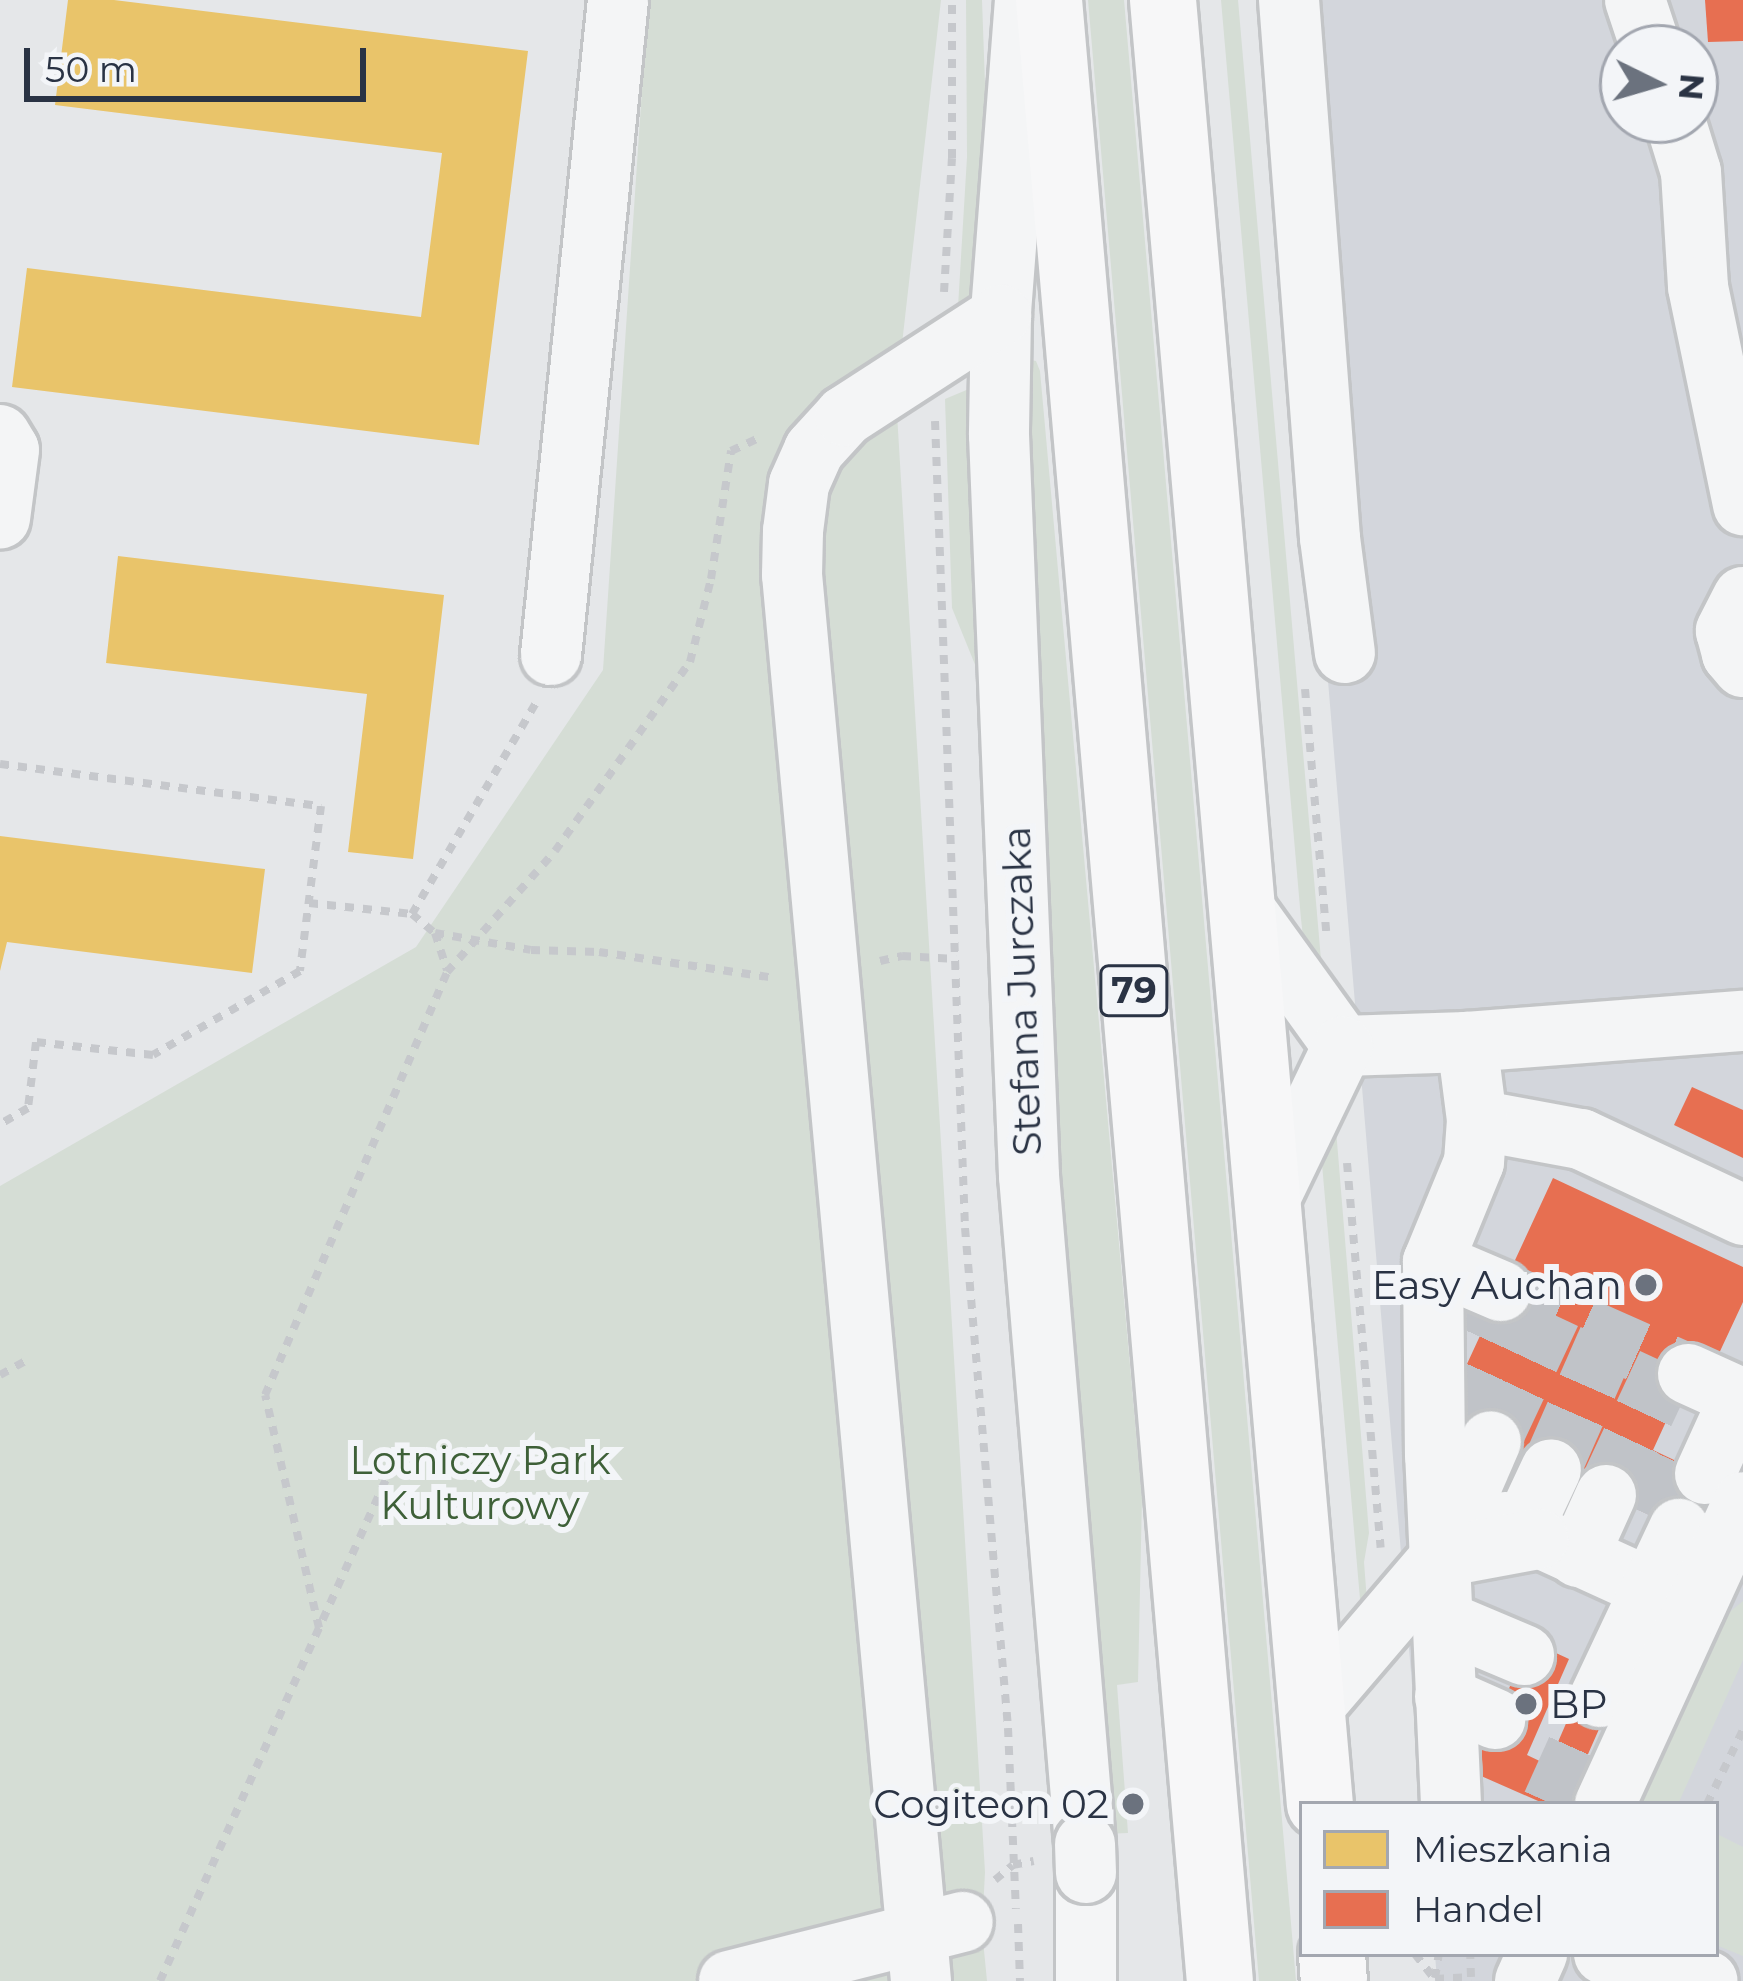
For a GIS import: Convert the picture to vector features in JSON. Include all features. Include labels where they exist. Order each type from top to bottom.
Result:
[{"type":"main road","name":"79","points":[[1049,0],[1220,1981]]},
{"type":"main road","points":[[1162,0],[1320,1801]]},
{"type":"street","points":[[550,655],[618,1],[608,0]]},
{"type":"street","name":"Stefana Jurczaka","points":[[1025,0],[1000,315],[999,435],[1029,1176],[1069,1859],[1086,1981]]},
{"type":"street","points":[[1289,0],[1330,538],[1346,653]]},
{"type":"street","points":[[1682,144],[1691,172],[1698,287],[1743,505]]},
{"type":"street","points":[[729,1981],[934,1945],[792,575],[793,531],[800,484],[814,451],[845,416],[1000,315]]},
{"type":"street","points":[[0,435],[9,450],[0,518]]},
{"type":"street","points":[[1743,597],[1726,631],[1732,654],[1743,667]]},
{"type":"street","points":[[1242,906],[1343,1046]]},
{"type":"street","points":[[1343,1046],[1467,1042],[1743,1021]]},
{"type":"street","points":[[1467,1042],[1477,1120],[1474,1162],[1433,1262],[1456,1461],[1442,1557],[1468,1709]]},
{"type":"street","points":[[1267,1204],[1343,1046]]},
{"type":"street","points":[[1477,1120],[1581,1139],[1706,1175]]},
{"type":"street","points":[[1433,1262],[1501,1292]]},
{"type":"street","points":[[1442,1557],[1602,1567],[1709,1480],[1727,1387]]},
{"type":"street","points":[[1456,1461],[1602,1567]]},
{"type":"street","points":[[1551,1469],[1602,1567],[1605,1801]]},
{"type":"street","points":[[1600,1697],[1602,1567],[1647,1514],[1602,1567]]},
{"type":"street","points":[[1312,1708],[1442,1557]]},
{"type":"street","points":[[1617,1966],[1708,1981]]},
{"type":"path","points":[[319,1628],[265,1395],[447,972],[555,851],[690,662],[711,579],[731,451],[786,424],[845,416]]},
{"type":"path","points":[[412,914],[546,685],[550,655]]},
{"type":"path","points":[[0,764],[321,806],[300,971],[153,1055],[36,1042],[28,1108],[0,1124]]},
{"type":"path","points":[[309,903],[412,914],[435,933],[476,940],[775,978],[832,972],[902,956],[956,959]]},
{"type":"path","points":[[435,933],[447,972]]},
{"type":"path","points":[[1346,1143],[1382,1542]]},
{"type":"path","points":[[0,1375],[25,1361]]},
{"type":"path","points":[[160,1981],[396,1457]]},
{"type":"path","points":[[1708,1801],[1743,1730]]},
{"type":"path","points":[[1013,1865],[1069,1859]]},
{"type":"path","points":[[1435,1980],[1471,1977],[1469,1957]]},
{"type":"shaded area","points":[[1271,0],[1743,0],[1743,1981],[1437,1981],[1435,1957],[1719,1957],[1719,1801],[1422,1801]]},
{"type":"green space","name":"Lotniczy Park Kulturowy","points":[[648,0],[941,0],[896,397],[985,1872],[982,1930],[987,1981],[0,1981],[0,1186],[416,947],[603,670]]},
{"type":"green space","points":[[966,0],[982,0],[986,112],[978,279],[972,296],[958,307],[967,157]]},
{"type":"green space","points":[[1088,0],[1124,0],[1296,1981],[1259,1981]]},
{"type":"green space","points":[[1221,0],[1238,0],[1323,983],[1304,945],[1301,919]]},
{"type":"green space","points":[[1026,359],[1036,361],[1040,371],[1142,1498],[1138,1682],[1117,1685],[1128,1833],[1104,1834],[1055,1284]]},
{"type":"green space","points":[[976,386],[991,704],[952,608],[945,399]]},
{"type":"green space","points":[[1335,1117],[1369,1533],[1364,1562],[1367,1601],[1360,1599],[1322,1164]]},
{"type":"green space","points":[[1743,1601],[1743,1660],[1679,1801],[1636,1801],[1719,1621]]},
{"type":"green space","points":[[1719,1835],[1743,1847],[1743,1956],[1719,1946]]},
{"type":"building: Mieszkania","points":[[68,0],[114,0],[528,51],[479,445],[12,387],[27,268],[421,317],[442,153],[55,105]]},
{"type":"building: Mieszkania","points":[[118,556],[444,595],[413,859],[348,852],[367,694],[106,663]]},
{"type":"building: Mieszkania","points":[[0,836],[265,869],[252,973],[7,942],[0,971]]},
{"type":"building: Handel","points":[[1705,0],[1743,0],[1743,41],[1719,42],[1719,24],[1707,24]]},
{"type":"building: Handel","points":[[1692,1087],[1743,1110],[1743,1158],[1674,1125]]},
{"type":"building: Handel","points":[[1553,1178],[1743,1267],[1743,1302],[1715,1362],[1697,1354],[1653,1450],[1712,1478],[1686,1532],[1442,1418]]},
{"type":"building: Handel","points":[[1530,1641],[1569,1659],[1527,1755],[1548,1765],[1581,1689],[1611,1702],[1567,1801],[1538,1801],[1472,1772]]},
{"type":"tunnel","points":[[1501,1291],[1688,1374]]},
{"type":"tunnel","points":[[1450,1422],[1508,1294]]},
{"type":"tunnel","points":[[1491,1441],[1551,1313]]},
{"type":"tunnel","points":[[1551,1469],[1608,1339]]},
{"type":"tunnel","points":[[1606,1495],[1667,1364]]},
{"type":"tunnel","points":[[1655,1518],[1680,1463]]},
{"type":"tunnel","points":[[1553,1801],[1600,1697]]},
{"type":"place","name":"Easy Auchan","points":[[1646,1285]]},
{"type":"place","name":"BP","points":[[1526,1704]]},
{"type":"place","name":"Cogiteon 02","points":[[1133,1804]]}]
